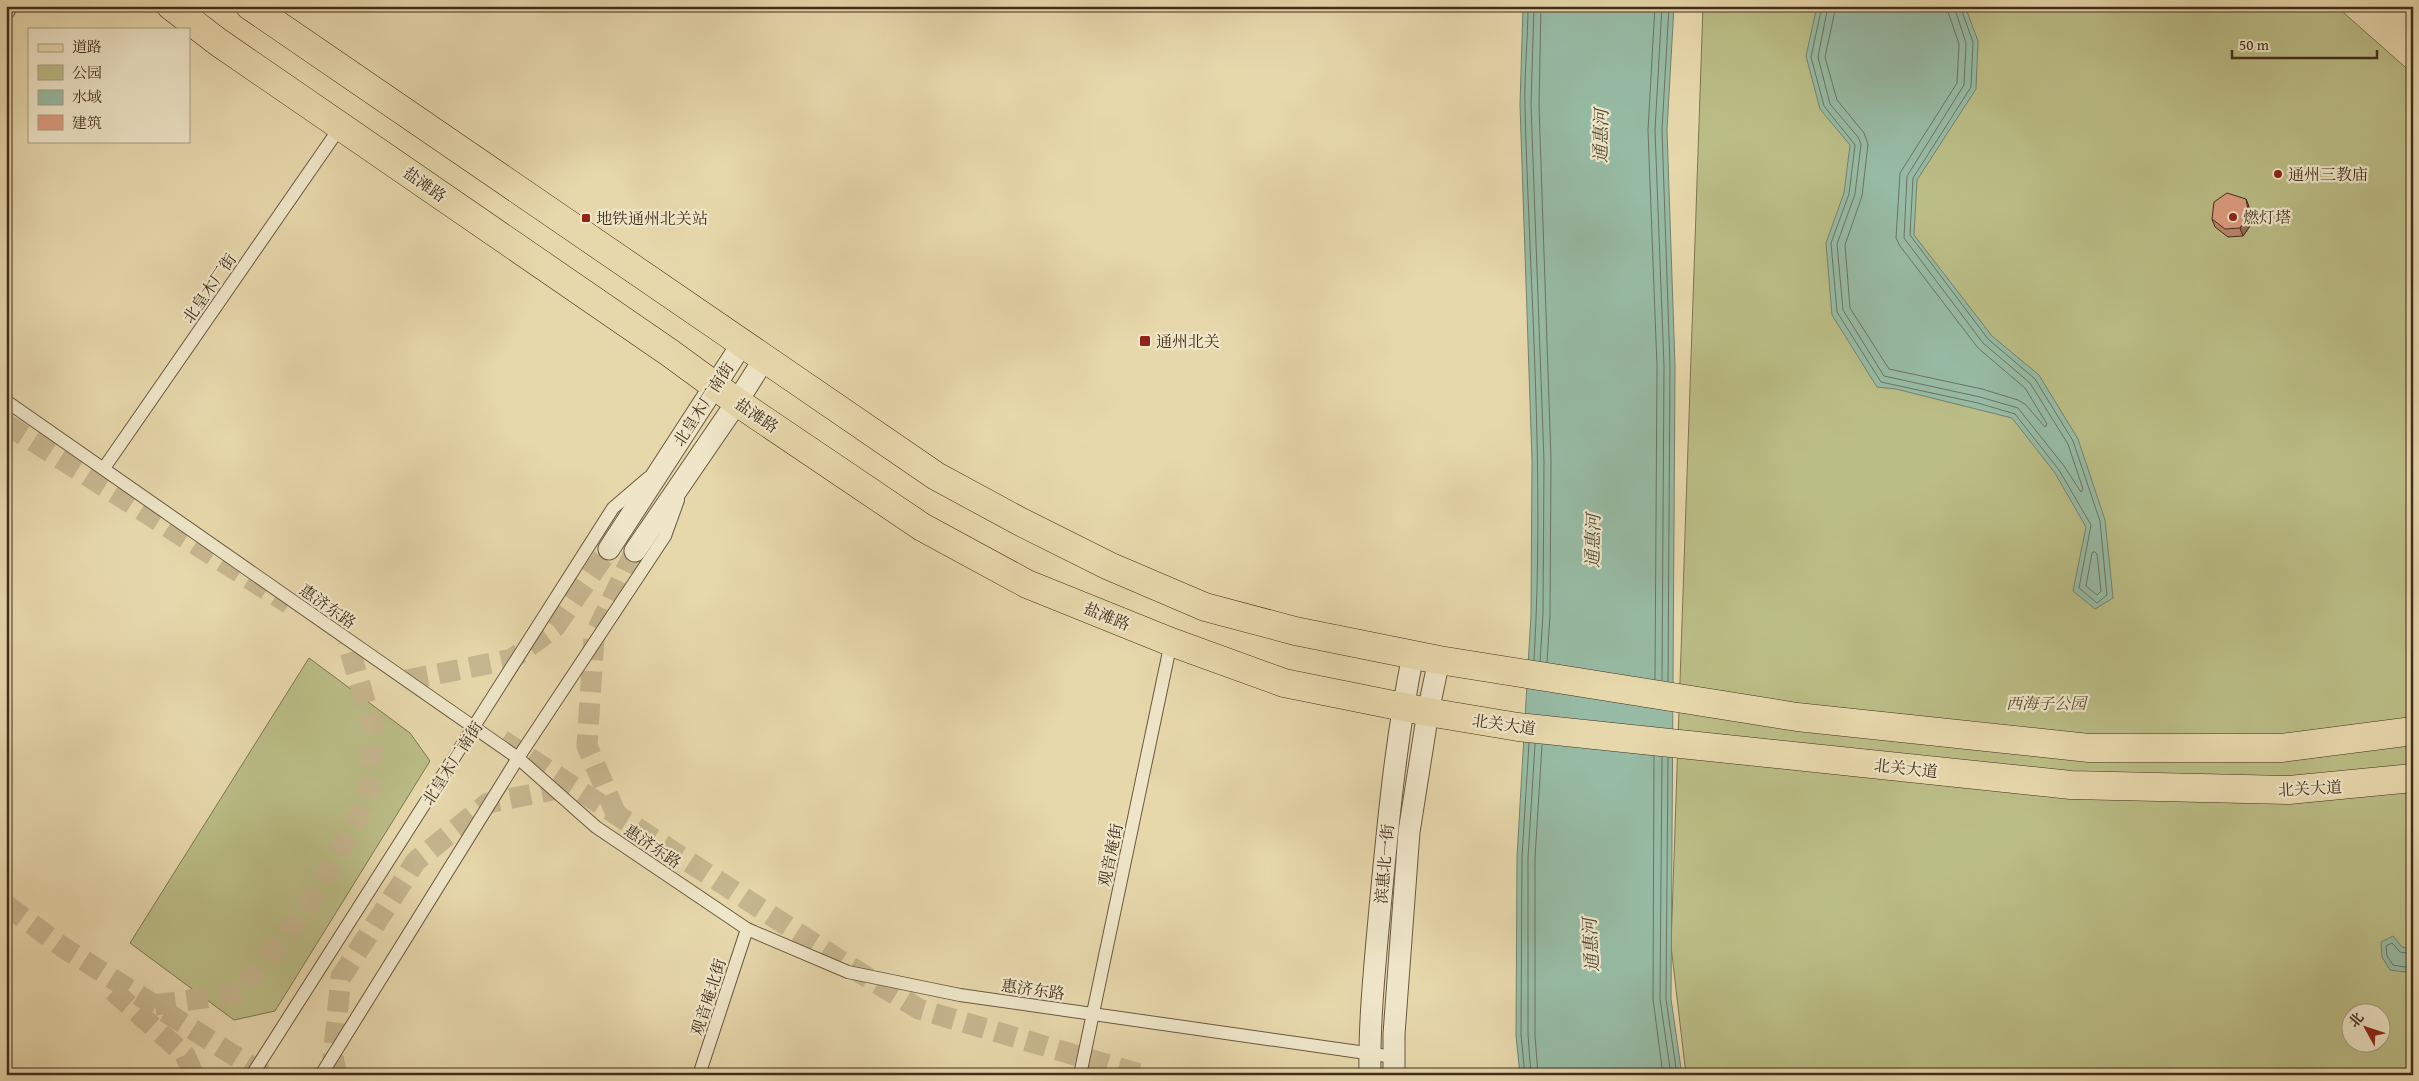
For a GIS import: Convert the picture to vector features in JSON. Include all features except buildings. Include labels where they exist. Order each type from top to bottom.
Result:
[{"type":"main road","name":"盐滩路","points":[[170,6],[218,42],[737,402],[922,527],[950,543],[1027,584],[1171,642],[1284,683],[1415,710]]},
{"type":"main road","points":[[250,6],[936,476],[1021,522],[1109,566],[1205,607],[1295,632],[1426,658],[1796,717],[2089,748],[2282,748],[2413,731]]},
{"type":"main road","name":"北关大道","points":[[1415,710],[1477,721],[2072,786],[2289,790],[2413,778]]},
{"type":"street","points":[[6,15],[12,6]]},
{"type":"street","name":"北皇木厂街","points":[[104,468],[341,126]]},
{"type":"street","name":"北皇木厂南街","points":[[609,549],[715,385],[753,351]]},
{"type":"street","name":"北皇木厂南街","points":[[635,551],[737,402],[753,351]]},
{"type":"street","name":"惠济东路","points":[[6,401],[518,758],[596,827],[747,929],[848,972],[960,995],[1370,1054],[1394,1066]]},
{"type":"street","name":"北皇木厂南街","points":[[252,1075],[613,508],[665,463]]},
{"type":"street","name":"北皇木厂南街","points":[[321,1075],[518,758],[665,536],[686,478]]},
{"type":"street","name":"观音庵街","points":[[1080,1075],[1171,642]]},
{"type":"street","name":"滨惠北一街","points":[[1370,1075],[1369,1035],[1388,824],[1426,658]]},
{"type":"street","name":"滨惠北一街","points":[[1394,1066],[1415,710]]},
{"type":"street","name":"观音庵北街","points":[[699,1075],[747,929]]},
{"type":"green space","name":"西海子公园","points":[[1703,6],[2336,6],[2413,74],[2413,1075],[1686,1075],[1671,946]]},
{"type":"green space","points":[[309,658],[410,733],[430,761],[275,1011],[234,1020],[130,943]]},
{"type":"water","name":"通惠河","points":[[1523,6],[1674,6],[1667,130],[1675,366],[1671,999],[1682,1075],[1520,1075],[1516,1036],[1517,857],[1531,614],[1532,461],[1520,105]]},
{"type":"water","points":[[1817,6],[1965,6],[1978,41],[1976,89],[1917,180],[1914,235],[1992,336],[2039,375],[2078,439],[2105,520],[2113,598],[2095,609],[2073,591],[2086,527],[2055,473],[2012,418],[1896,389],[1877,387],[1832,315],[1826,243],[1844,193],[1850,145],[1820,109],[1806,56]]},
{"type":"water","points":[[2393,936],[2402,947],[2413,949],[2413,970],[2404,972],[2390,970],[2382,957],[2381,942]]},
{"type":"tunnel","points":[[6,424],[289,604]]},
{"type":"tunnel","points":[[407,680],[512,659],[555,627],[609,549]]},
{"type":"tunnel","points":[[616,814],[587,746],[594,637],[635,551]]},
{"type":"tunnel","points":[[155,1005],[239,993],[306,909],[368,800],[373,728],[347,641]]},
{"type":"tunnel","points":[[502,740],[844,963],[919,1009],[1143,1075]]},
{"type":"tunnel","points":[[337,1075],[333,1058],[341,977],[416,861],[488,803],[573,786]]},
{"type":"tunnel","points":[[6,905],[64,948],[265,1075]]},
{"type":"tunnel","points":[[113,991],[185,1055],[194,1075]]},
{"type":"place","name":"通州三教庙","points":[[2278,174]]},
{"type":"place","name":"燃灯塔","points":[[2233,217]]},
{"type":"place","name":"地铁通州北关站","points":[[586,218]]},
{"type":"place","name":"通州北关","points":[[1145,341]]}]
